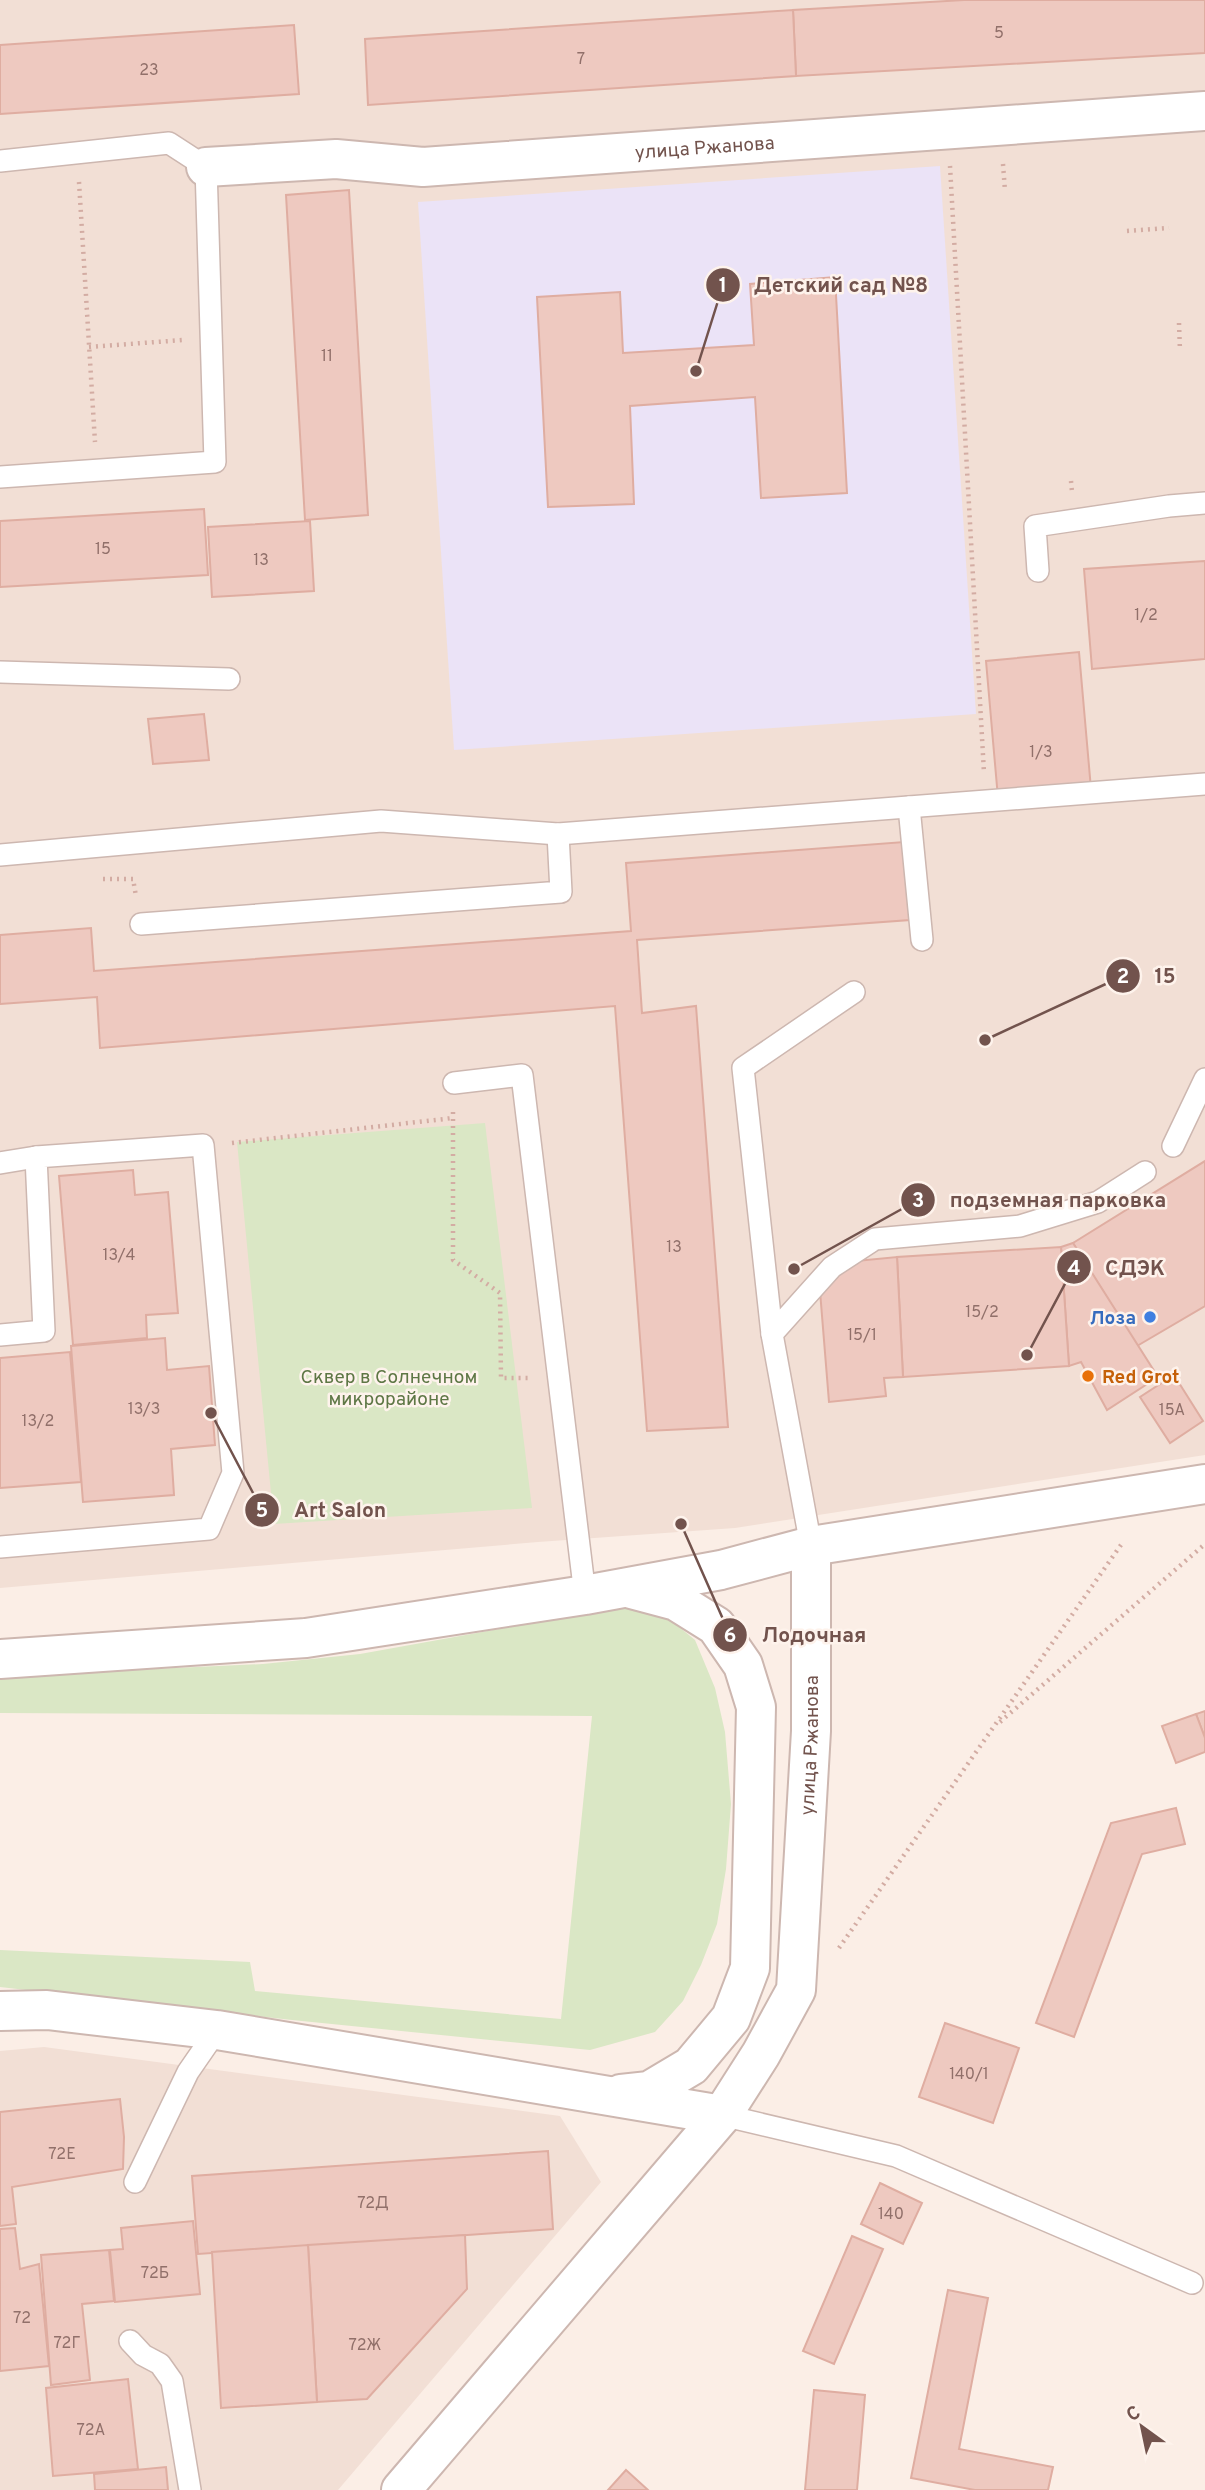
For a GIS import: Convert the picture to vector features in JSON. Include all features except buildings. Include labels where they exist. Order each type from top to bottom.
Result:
[{"type":"street","name":"улица Ржанова","points":[[206,167],[336,159],[423,167],[1205,111]]},
{"type":"street","points":[[0,1660],[306,1638],[585,1595],[721,1570],[811,1546],[1205,1484]]},
{"type":"street","name":"улица Ржанова","points":[[401,2490],[722,2115],[761,2054],[796,1990],[811,1731],[811,1546]]},
{"type":"street","points":[[603,2096],[649,2091],[691,2066],[732,2018],[750,1968],[756,1707],[743,1665],[716,1626],[710,1622],[676,1601],[625,1587]]},
{"type":"street","points":[[0,2011],[47,2010],[217,2030],[722,2115]]},
{"type":"lane","points":[[0,161],[169,143],[206,167],[215,462],[0,477]]},
{"type":"lane","points":[[1038,571],[1035,527],[1205,503]]},
{"type":"lane","points":[[0,672],[229,679]]},
{"type":"lane","points":[[0,855],[382,821],[558,834],[1205,784]]},
{"type":"lane","points":[[909,807],[922,940]]},
{"type":"lane","points":[[141,924],[561,892],[558,834]]},
{"type":"lane","points":[[811,1546],[772,1334],[743,1068],[854,992]]},
{"type":"lane","points":[[454,1083],[522,1075],[585,1595]]},
{"type":"lane","points":[[1173,1146],[1205,1079]]},
{"type":"lane","points":[[0,1163],[36,1157],[203,1145],[233,1473],[209,1529],[0,1547]]},
{"type":"lane","points":[[0,1335],[44,1331],[36,1157]]},
{"type":"lane","points":[[772,1334],[832,1267],[875,1239],[1020,1226],[1098,1202],[1145,1172]]},
{"type":"lane","points":[[135,2182],[188,2072],[217,2030]]},
{"type":"lane","points":[[722,2115],[896,2156],[1192,2283]]},
{"type":"lane","points":[[130,2341],[143,2355],[160,2364],[172,2381],[190,2490]]},
{"type":"path","points":[[948,129],[985,801]]},
{"type":"path","points":[[77,153],[97,470]]},
{"type":"path","points":[[1002,161],[1005,191]]},
{"type":"path","points":[[1127,231],[1169,228]]},
{"type":"path","points":[[1179,323],[1180,351]]},
{"type":"path","points":[[89,347],[211,338]]},
{"type":"path","points":[[98,879],[133,879]]},
{"type":"path","points":[[454,1083],[453,1260],[500,1293],[501,1378],[559,1377]]},
{"type":"path","points":[[237,1142],[453,1118]]},
{"type":"path","points":[[834,1955],[1123,1542]]},
{"type":"path","points":[[994,1727],[1205,1544]]},
{"type":"shaded area","points":[[0,0],[1205,0],[1205,1455],[735,1528],[0,1588]]},
{"type":"shaded area","points":[[940,166],[976,714],[454,750],[418,202]]},
{"type":"shaded area","points":[[44,2047],[560,2116],[601,2182],[338,2490],[0,2490],[0,2051]]},
{"type":"green space","name":"Сквер в Солнечном микрорайоне","points":[[485,1123],[532,1508],[274,1524],[237,1142]]},
{"type":"green space","points":[[626,1606],[657,1609],[695,1640],[715,1688],[725,1732],[731,1804],[726,1869],[717,1924],[683,2001],[655,2032],[590,2050],[0,1987],[0,1950],[250,1962],[255,1991],[561,2019],[592,1716],[0,1713],[0,1676],[263,1664],[360,1654]]},
{"type":"place","name":"Детский сад №8","points":[[696,371]]},
{"type":"place","name":"15","points":[[985,1040]]},
{"type":"place","name":"подземная парковка","points":[[794,1269]]},
{"type":"place","name":"Лоза","points":[[1150,1317]]},
{"type":"place","name":"СДЭК","points":[[1027,1355]]},
{"type":"place","name":"Red Grot","points":[[1088,1376]]},
{"type":"place","name":"Art Salon","points":[[211,1413]]},
{"type":"place","name":"Лодочная","points":[[681,1524]]}]
